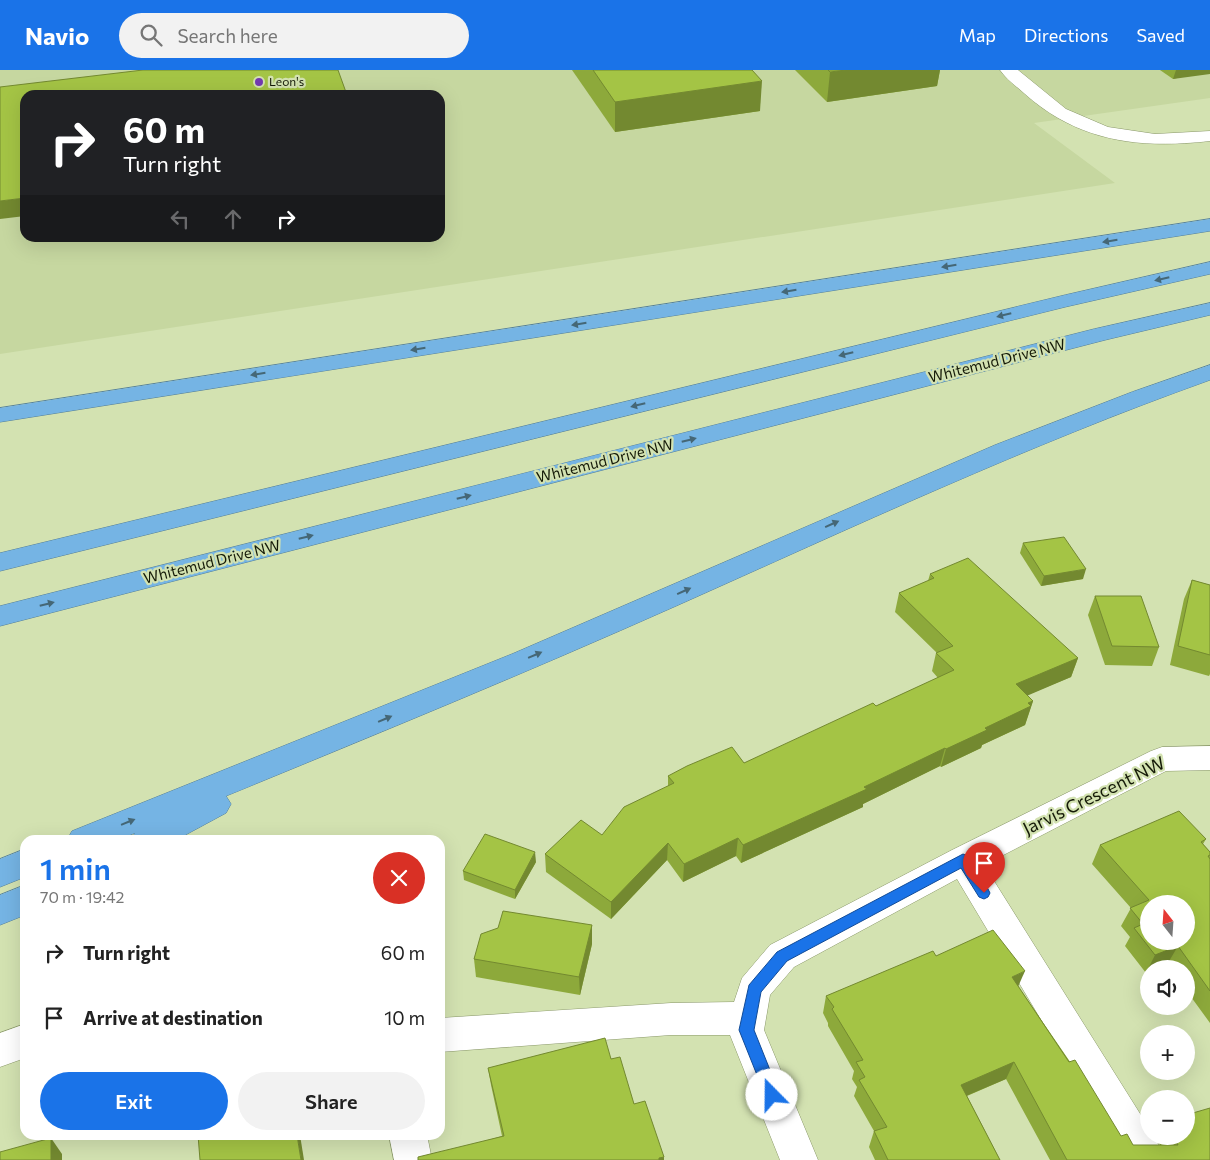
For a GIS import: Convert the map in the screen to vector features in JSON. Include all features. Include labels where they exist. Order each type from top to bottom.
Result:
[{"type":"highway","points":[[0,415],[1210,225]]},
{"type":"highway","points":[[0,562],[1064,300],[1210,268]]},
{"type":"highway","name":"Whitemud Drive NW","points":[[0,616],[1102,334],[1210,309]]},
{"type":"highway","points":[[96,835],[340,738],[666,599],[847,518],[1016,446],[1168,386],[1210,372]]},
{"type":"highway","points":[[0,404],[95,400]]},
{"type":"highway","points":[[156,835],[340,738]]},
{"type":"highway","points":[[0,873],[20,865]]},
{"type":"highway","points":[[0,910],[20,901]]},
{"type":"street","points":[[1008,70],[1067,117],[1107,134],[1161,141],[1210,136]]},
{"type":"street","name":"Jarvis Crescent NW","points":[[799,1160],[746,1030],[754,990],[782,956],[963,860],[1162,759],[1210,758]]},
{"type":"street","points":[[963,860],[1147,1160]]},
{"type":"street","points":[[445,1035],[672,1019],[748,1018]]},
{"type":"street","points":[[0,1050],[20,1043]]},
{"type":"street","points":[[409,1140],[413,1160]]},
{"type":"shaded area","points":[[0,70],[1210,70],[1210,98],[1034,123],[1115,183],[0,354]]},
{"type":"building","points":[[143,70],[338,70],[345,90],[20,90],[20,199],[0,201],[0,87]]},
{"type":"building","points":[[593,70],[752,70],[762,81],[615,102]]},
{"type":"building","points":[[828,70],[846,70],[830,72]]},
{"type":"building","points":[[1064,537],[1086,569],[1044,576],[1023,543]]},
{"type":"building","points":[[968,558],[1078,658],[1016,684],[1033,701],[1028,703],[1031,706],[985,728],[987,730],[864,787],[867,789],[743,845],[738,838],[684,864],[668,843],[611,902],[545,854],[581,820],[602,835],[624,807],[674,783],[668,776],[687,766],[732,747],[744,763],[873,703],[876,706],[954,670],[936,653],[953,646],[899,593],[934,578],[930,574]]},
{"type":"building","points":[[1192,580],[1210,585],[1210,655],[1178,646]]},
{"type":"building","points":[[1095,596],[1141,596],[1159,647],[1112,646]]},
{"type":"building","points":[[1179,811],[1206,839],[1201,842],[1210,852],[1208,856],[1210,859],[1210,991],[1195,970],[1195,960],[1188,960],[1181,950],[1195,950],[1195,895],[1145,895],[1100,845]]},
{"type":"building","points":[[485,834],[535,852],[515,890],[463,871]]},
{"type":"building","points":[[1140,904],[1140,920],[1130,908]]},
{"type":"building","points":[[503,911],[592,925],[579,977],[474,959],[481,934],[498,928]]},
{"type":"building","points":[[1140,925],[1140,936],[1134,928]]},
{"type":"building","points":[[993,930],[1025,971],[1012,977],[1069,1062],[1075,1060],[1121,1136],[1127,1134],[1133,1145],[1195,1145],[1195,1112],[1210,1108],[1210,1160],[1067,1160],[1014,1062],[961,1085],[1000,1160],[888,1160],[874,1131],[887,1127],[859,1080],[865,1077],[856,1062],[863,1060],[826,996],[933,951],[936,956]]},
{"type":"building","points":[[1151,950],[1168,950],[1155,955]]},
{"type":"building","points":[[605,1038],[611,1059],[620,1057],[634,1104],[645,1101],[664,1157],[659,1158],[659,1160],[418,1160],[418,1157],[504,1136],[488,1068]]},
{"type":"building","points":[[44,1140],[51,1140],[51,1160],[0,1160],[0,1152]]},
{"type":"building","points":[[198,1140],[298,1140],[301,1160],[200,1160]]},
{"type":"place","name":"Leon's","points":[[259,82]]},
{"type":"route","points":[[772,1095],[746,1030],[754,990],[782,956],[963,860],[984,893]]}]
